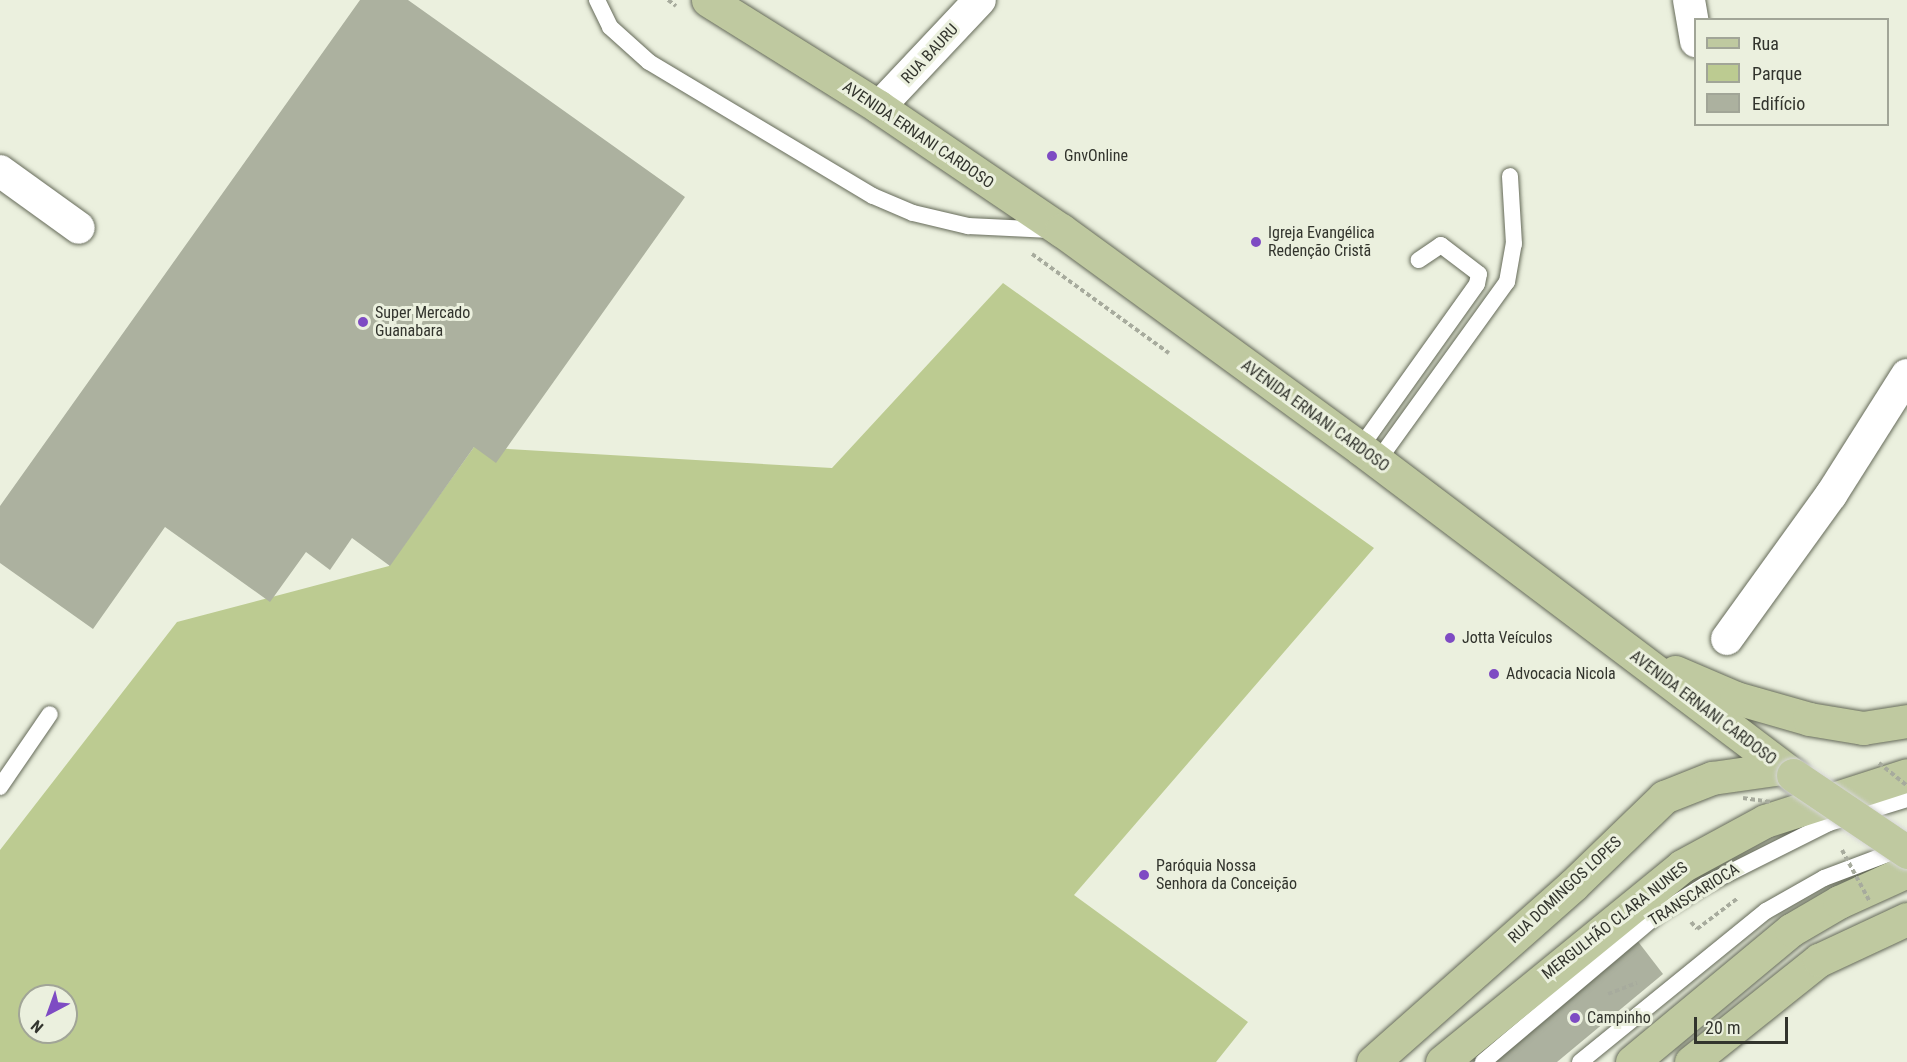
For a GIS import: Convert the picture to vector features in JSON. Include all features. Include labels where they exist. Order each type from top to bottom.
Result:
[{"type":"main road","name":"AVENIDA ERNANI CARDOSO","points":[[693,3],[879,108],[1061,231],[1369,455],[1633,654],[1786,783],[1907,852]]},
{"type":"main road","points":[[1633,654],[1772,710],[1863,728],[1907,721]]},
{"type":"main road","name":"MERGULHÃO CLARA NUNES","points":[[1442,1062],[1682,866],[1765,821],[1893,769]]},
{"type":"main road","name":"RUA DOMINGOS LOPES","points":[[1374,1062],[1573,885],[1664,797],[1712,778],[1786,783]]},
{"type":"main road","points":[[1632,1062],[1791,930],[1839,902],[1907,871]]},
{"type":"main road","points":[[1691,1062],[1819,960],[1907,919]]},
{"type":"street","name":"RUA BAURU","points":[[879,108],[980,0]]},
{"type":"street","points":[[1689,0],[1694,34]]},
{"type":"street","points":[[0,171],[79,228]]},
{"type":"street","points":[[1727,639],[1831,495],[1907,375]]},
{"type":"lane","points":[[597,0],[610,27],[649,62],[853,184],[913,213],[969,226],[1061,231]]},
{"type":"lane","points":[[1369,455],[1507,282],[1514,244],[1510,176]]},
{"type":"lane","points":[[1369,455],[1477,284],[1479,274],[1441,245],[1419,260]]},
{"type":"lane","points":[[0,787],[50,714]]},
{"type":"lane","name":"TRANSCARIOCA","points":[[1483,1062],[1658,914],[1704,885],[1829,823],[1907,799]]},
{"type":"lane","points":[[1580,1062],[1766,911],[1824,878],[1907,847]]},
{"type":"path","points":[[668,0],[693,3]]},
{"type":"path","points":[[994,227],[1177,358]]},
{"type":"path","points":[[1893,769],[1907,786]]},
{"type":"path","points":[[1743,798],[1786,783]]},
{"type":"path","points":[[1836,843],[1854,868],[1870,902]]},
{"type":"green space","points":[[1003,283],[1374,548],[1074,895],[1248,1022],[1216,1062],[0,1062],[0,850],[177,622],[389,566],[474,447],[832,468]]},
{"type":"building","name":"Super Mercado Guanabara","points":[[360,0],[408,0],[685,197],[496,463],[474,447],[390,566],[352,538],[330,570],[306,552],[270,602],[165,527],[93,629],[0,563],[0,506]]},
{"type":"building","name":"Campinho","points":[[1633,935],[1663,974],[1557,1062],[1490,1062]]},
{"type":"place","name":"GnvOnline","points":[[1052,156]]},
{"type":"place","name":"Igreja Evangélica Redenção Cristã","points":[[1256,242]]},
{"type":"place","name":"Super Mercado Guanabara","points":[[363,322]]},
{"type":"place","name":"Jotta Veículos","points":[[1450,638]]},
{"type":"place","name":"Advocacia Nicola","points":[[1494,674]]},
{"type":"place","name":"Paróquia Nossa Senhora da Conceição","points":[[1144,875]]},
{"type":"place","name":"Campinho","points":[[1575,1018]]}]
